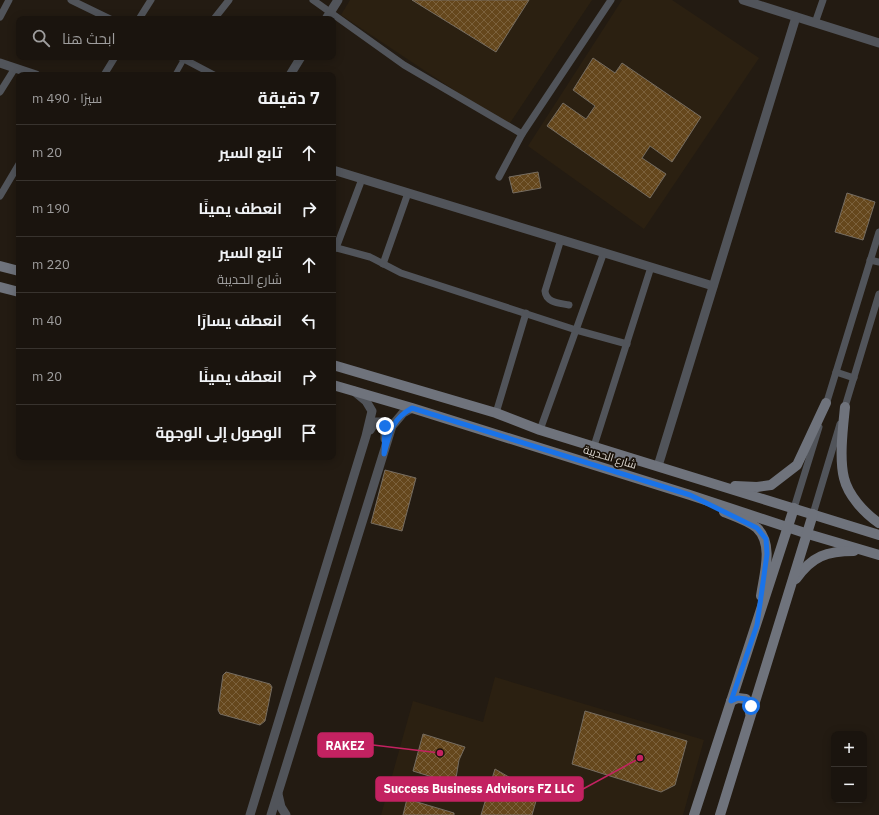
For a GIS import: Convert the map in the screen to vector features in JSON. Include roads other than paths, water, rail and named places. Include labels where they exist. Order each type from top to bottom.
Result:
[{"type":"main road","points":[[0,266],[16,270]]},
{"type":"main road","points":[[0,287],[16,291]]},
{"type":"main road","name":"شارع الحديبة","points":[[336,367],[496,413],[540,430],[879,534]]},
{"type":"main road","name":"شارع الحديبة","points":[[336,386],[412,408],[690,495],[808,534],[879,555]]},
{"type":"main road","points":[[718,484],[757,487],[771,485],[797,464],[826,403]]},
{"type":"main road","points":[[845,407],[842,438],[844,478],[851,493],[860,506],[879,523]]},
{"type":"main road","points":[[690,495],[757,528],[766,539],[767,554],[757,625]]},
{"type":"main road","points":[[694,815],[794,508]]},
{"type":"main road","points":[[720,815],[814,514]]},
{"type":"main road","points":[[791,587],[803,570],[817,558],[834,551],[866,551]]},
{"type":"main road","points":[[731,701],[741,698],[749,702],[751,706],[750,719]]},
{"type":"street","points":[[0,17],[9,0]]},
{"type":"street","points":[[71,0],[104,16]]},
{"type":"street","points":[[140,16],[151,0]]},
{"type":"street","points":[[216,16],[229,0]]},
{"type":"street","points":[[314,0],[328,15],[338,0]]},
{"type":"street","points":[[499,177],[522,134],[611,0]]},
{"type":"street","points":[[742,0],[879,43]]},
{"type":"street","points":[[815,23],[823,0]]},
{"type":"street","points":[[658,466],[796,17]]},
{"type":"street","points":[[336,20],[404,65],[522,134]]},
{"type":"street","points":[[106,72],[113,60]]},
{"type":"street","points":[[176,72],[182,60]]},
{"type":"street","points":[[187,60],[209,72]]},
{"type":"street","points":[[292,72],[299,60]]},
{"type":"street","points":[[0,63],[27,72]]},
{"type":"street","points":[[0,92],[15,68]]},
{"type":"street","points":[[0,196],[16,169]]},
{"type":"street","points":[[336,171],[713,286]]},
{"type":"street","points":[[336,245],[362,179]]},
{"type":"street","points":[[383,264],[408,193]]},
{"type":"street","points":[[794,508],[879,232]]},
{"type":"street","points":[[561,239],[545,291],[545,296],[548,300],[570,305]]},
{"type":"street","points":[[336,248],[370,258],[401,273],[576,330],[627,344]]},
{"type":"street","points":[[540,430],[604,252]]},
{"type":"street","points":[[870,260],[879,262]]},
{"type":"street","points":[[594,446],[651,267]]},
{"type":"street","points":[[814,514],[879,294]]},
{"type":"street","points":[[496,413],[526,313]]},
{"type":"street","points":[[836,372],[854,378]]},
{"type":"street","points":[[250,815],[366,436],[372,411],[366,400],[353,391]]},
{"type":"street","points":[[271,815],[392,426],[403,413],[412,408]]},
{"type":"street","points":[[366,436],[375,422],[383,422],[385,426],[384,454]]},
{"type":"street","points":[[278,794],[281,807],[286,815]]},
{"type":"place","name":"RAKEZ","points":[[440,753]]},
{"type":"place","name":"Success Business Advisors FZ LLC","points":[[640,758]]}]
